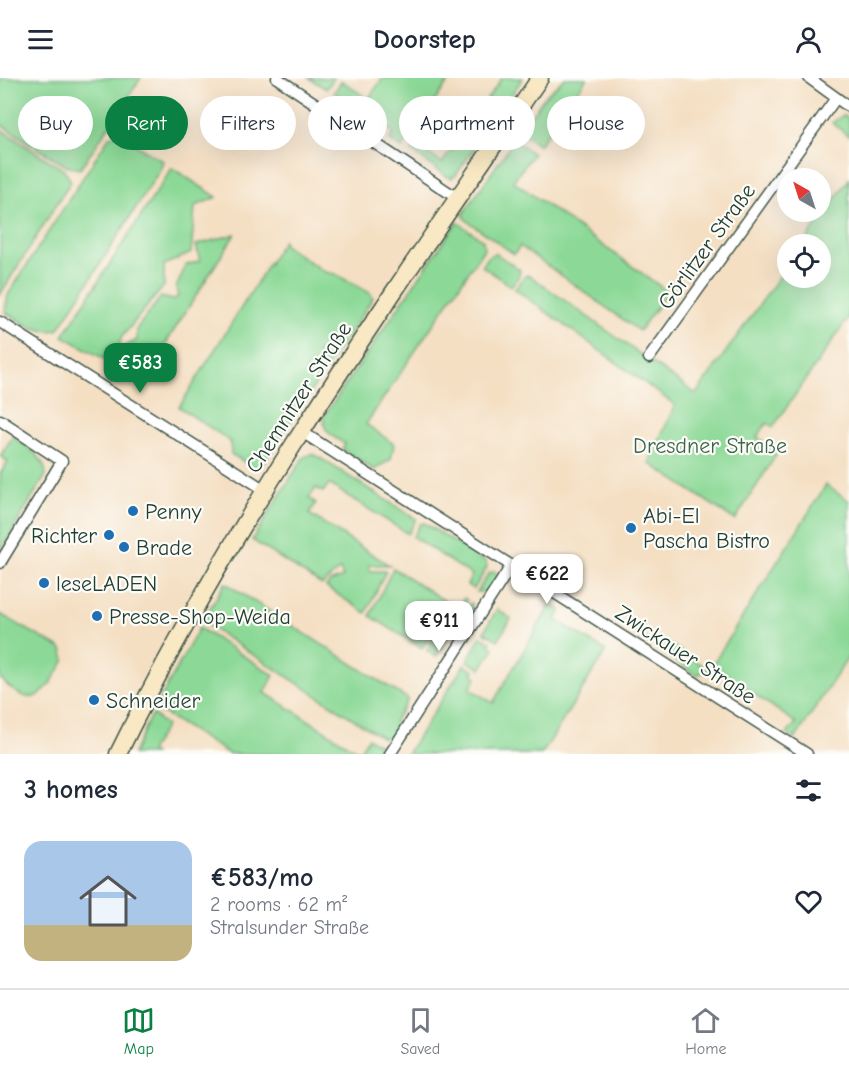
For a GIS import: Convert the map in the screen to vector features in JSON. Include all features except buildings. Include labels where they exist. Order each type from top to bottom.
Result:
[{"type":"street","points":[[276,78],[457,198]]},
{"type":"street","name":"Chemnitzer Straße","points":[[118,754],[189,618],[265,490],[390,295],[540,78]]},
{"type":"street","points":[[808,78],[849,107]]},
{"type":"street","name":"Görlitzer Straße","points":[[649,358],[836,98]]},
{"type":"street","points":[[0,322],[265,490]]},
{"type":"street","points":[[0,420],[62,460],[0,563]]},
{"type":"street","name":"Zwickauer Straße","points":[[302,432],[807,754]]},
{"type":"street","points":[[390,754],[512,566]]},
{"type":"green space","points":[[0,78],[141,78],[129,96],[105,96],[105,132],[93,150],[93,96],[18,96],[18,135],[0,124]]},
{"type":"green space","points":[[309,78],[334,78],[326,89]]},
{"type":"green space","points":[[383,78],[451,78],[438,96],[399,96],[399,146],[389,140],[394,133],[387,128],[387,96],[370,96]]},
{"type":"green space","points":[[502,78],[523,78],[511,96],[489,96]]},
{"type":"green space","points":[[565,78],[587,78],[574,96],[547,96],[547,134],[539,145],[535,142],[535,110],[545,96]]},
{"type":"green space","points":[[342,81],[364,96],[340,96],[334,92]]},
{"type":"green space","points":[[843,115],[849,118],[849,136],[832,123]]},
{"type":"green space","points":[[0,129],[18,141],[18,150],[33,150],[64,170],[71,181],[0,295]]},
{"type":"green space","points":[[105,143],[105,150],[144,150],[163,161],[160,170],[58,330],[50,331],[30,327],[5,312],[8,295]]},
{"type":"green space","points":[[41,150],[93,150],[80,169],[66,166]]},
{"type":"green space","points":[[412,150],[423,150],[442,163],[451,150],[473,150],[456,175],[451,178]]},
{"type":"green space","points":[[507,150],[528,150],[533,154],[513,181],[668,292],[639,331],[520,246],[514,254],[465,219],[463,214]]},
{"type":"green space","points":[[172,168],[217,197],[195,206],[191,253],[164,265],[164,286],[121,338],[119,347],[106,360],[63,336]]},
{"type":"green space","name":"Dresdner Straße","points":[[849,179],[849,317],[773,427],[767,423],[757,437],[778,452],[735,520],[649,463],[675,405],[515,289],[525,276],[529,275],[696,394],[777,280],[777,288],[831,288],[831,234],[810,234],[819,222],[831,222],[831,204]]},
{"type":"green space","points":[[457,222],[483,240],[484,249],[366,424],[394,444],[391,459],[374,470],[342,449],[345,444],[326,430],[324,416]]},
{"type":"green space","points":[[235,234],[142,381],[111,364],[125,346],[137,340],[137,328],[161,297],[174,300],[178,296],[176,288],[186,265],[200,261],[196,245]]},
{"type":"green space","points":[[283,241],[284,245],[325,272],[335,274],[370,293],[373,298],[262,465],[254,468],[231,454],[230,441],[179,407]],"holes":[[[326,344],[331,349],[330,355],[323,359],[317,353]],[[315,362],[321,370],[315,378],[311,378],[306,370]]]},
{"type":"green space","points":[[495,253],[520,270],[519,276],[511,286],[482,266],[489,256]]},
{"type":"green space","points":[[13,436],[39,457],[46,475],[0,551],[0,474],[8,461],[0,456]]},
{"type":"green space","points":[[311,454],[416,519],[408,534],[329,484],[323,492],[316,488],[309,498],[316,503],[309,514],[389,565],[369,565],[370,571],[386,571],[366,613],[326,587],[330,582],[343,577],[340,569],[322,585],[252,540],[303,458]]},
{"type":"green space","points":[[826,485],[849,501],[849,656],[795,739],[787,734],[796,723],[712,665]]},
{"type":"green space","points":[[424,523],[486,562],[487,567],[474,589],[467,585],[472,575],[413,537],[420,524]]},
{"type":"green space","points":[[393,568],[456,608],[464,598],[467,600],[460,610],[439,623],[422,648],[370,616]]},
{"type":"green space","points":[[494,572],[499,575],[489,592],[477,592],[489,573]]},
{"type":"green space","points":[[225,583],[408,699],[394,722],[403,728],[395,738],[383,738],[202,622]]},
{"type":"green space","points":[[471,603],[475,615],[466,609]]},
{"type":"green space","points":[[551,604],[561,610],[556,620],[606,651],[542,754],[407,754],[464,665],[474,671],[472,674],[477,677],[470,689],[493,703]]},
{"type":"green space","points":[[466,609],[436,657],[427,651],[433,637]]},
{"type":"green space","points":[[497,609],[511,619],[498,640],[484,632]]},
{"type":"green space","points":[[0,614],[62,649],[65,660],[45,690],[38,695],[22,696],[0,678]]},
{"type":"green space","points":[[199,628],[274,675],[265,693],[359,752],[368,738],[385,748],[386,754],[229,754],[155,708]]},
{"type":"green space","points":[[481,636],[491,642],[489,645],[494,648],[481,669],[467,661]]},
{"type":"green space","points":[[672,645],[709,671],[696,675],[671,658],[668,650]]},
{"type":"green space","points":[[154,715],[166,726],[150,751],[154,754],[133,754],[150,717]]},
{"type":"place","name":"Penny","points":[[133,511]]},
{"type":"place","name":"Abi-El Pascha Bistro","points":[[631,528]]},
{"type":"place","name":"Richter","points":[[109,535]]},
{"type":"place","name":"Brade","points":[[124,547]]},
{"type":"place","name":"leseLADEN","points":[[44,583]]},
{"type":"place","name":"Presse-Shop-Weida","points":[[97,616]]},
{"type":"place","name":"Schneider","points":[[94,700]]}]
